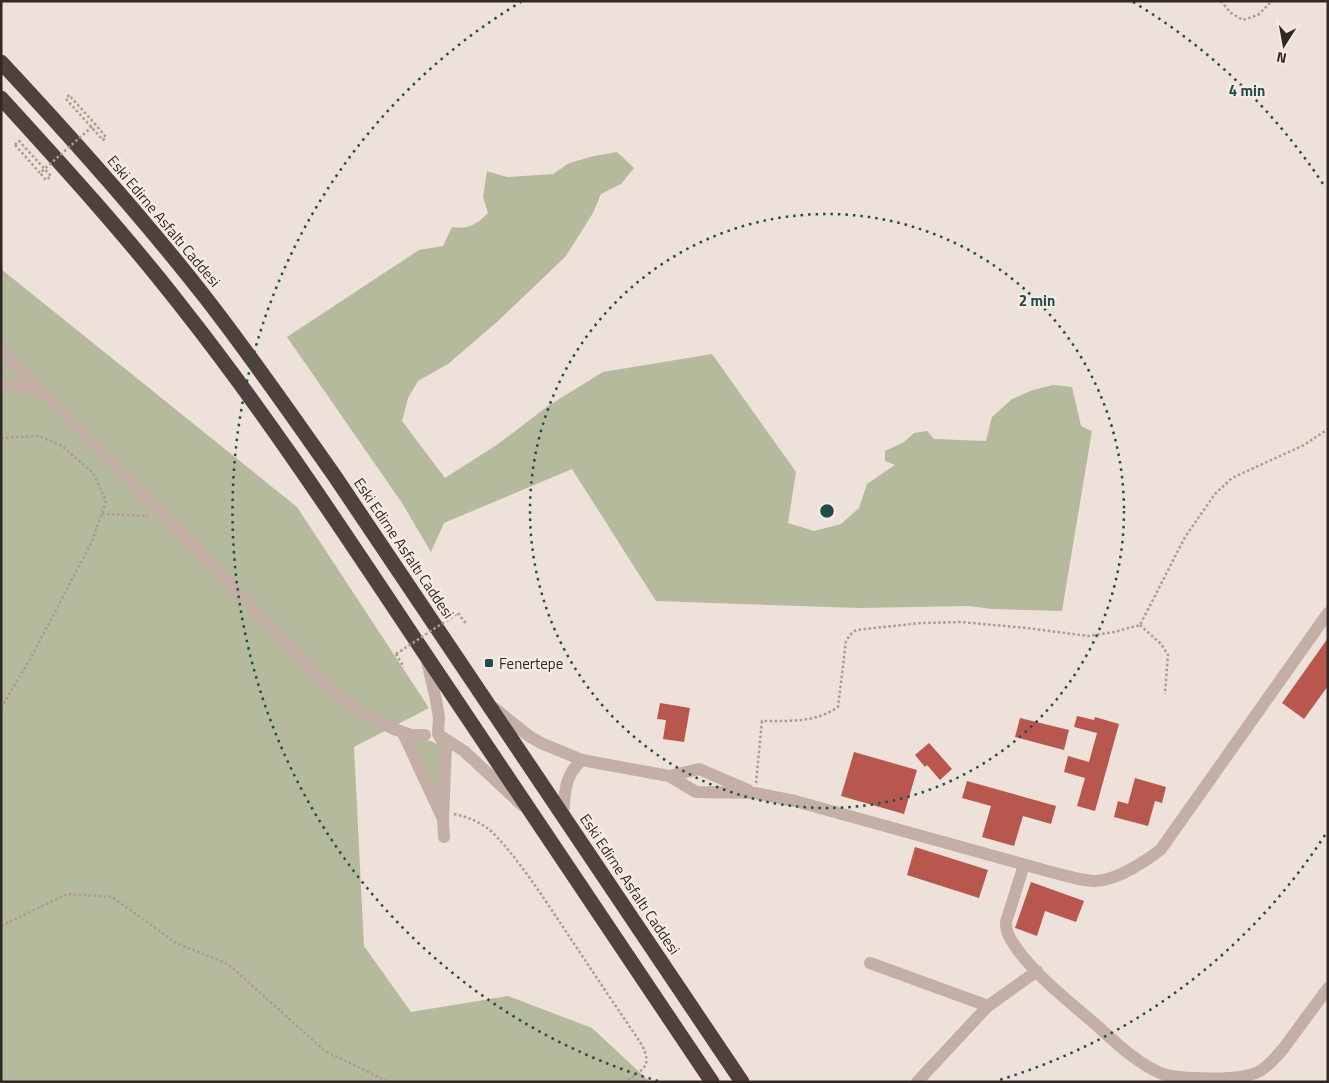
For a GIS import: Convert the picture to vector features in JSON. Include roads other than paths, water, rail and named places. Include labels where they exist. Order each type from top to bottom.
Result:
[{"type":"highway","name":"Eski Edirne Asfaltı Caddesi","points":[[1,62],[155,235],[206,298],[274,390],[742,1082]]},
{"type":"highway","points":[[1,98],[130,243],[204,335],[267,420],[712,1082]]},
{"type":"street","points":[[1,350],[166,517],[331,690],[368,717],[403,733],[425,735]]},
{"type":"street","points":[[1,387],[39,388]]},
{"type":"street","points":[[485,700],[529,736],[554,750],[582,760],[669,776],[696,792],[755,793],[795,801],[1024,865],[1082,880],[1100,882],[1121,875],[1154,856],[1168,840],[1328,613]]},
{"type":"street","points":[[426,656],[439,718],[438,734],[446,747],[444,837]]},
{"type":"street","points":[[403,733],[443,815]]},
{"type":"street","points":[[438,734],[464,751],[534,816]]},
{"type":"street","points":[[563,815],[567,782],[572,769],[582,760]]},
{"type":"street","points":[[669,776],[699,769],[755,793]]},
{"type":"street","points":[[1024,865],[1006,927],[1008,935],[1036,971],[1138,1060],[1162,1074],[1227,1079],[1257,1072],[1279,1053],[1328,988]]},
{"type":"street","points":[[870,963],[988,1006]]},
{"type":"street","points":[[918,1082],[988,1006],[1036,971]]},
{"type":"place","name":"Fenertepe","points":[[489,663]]}]
